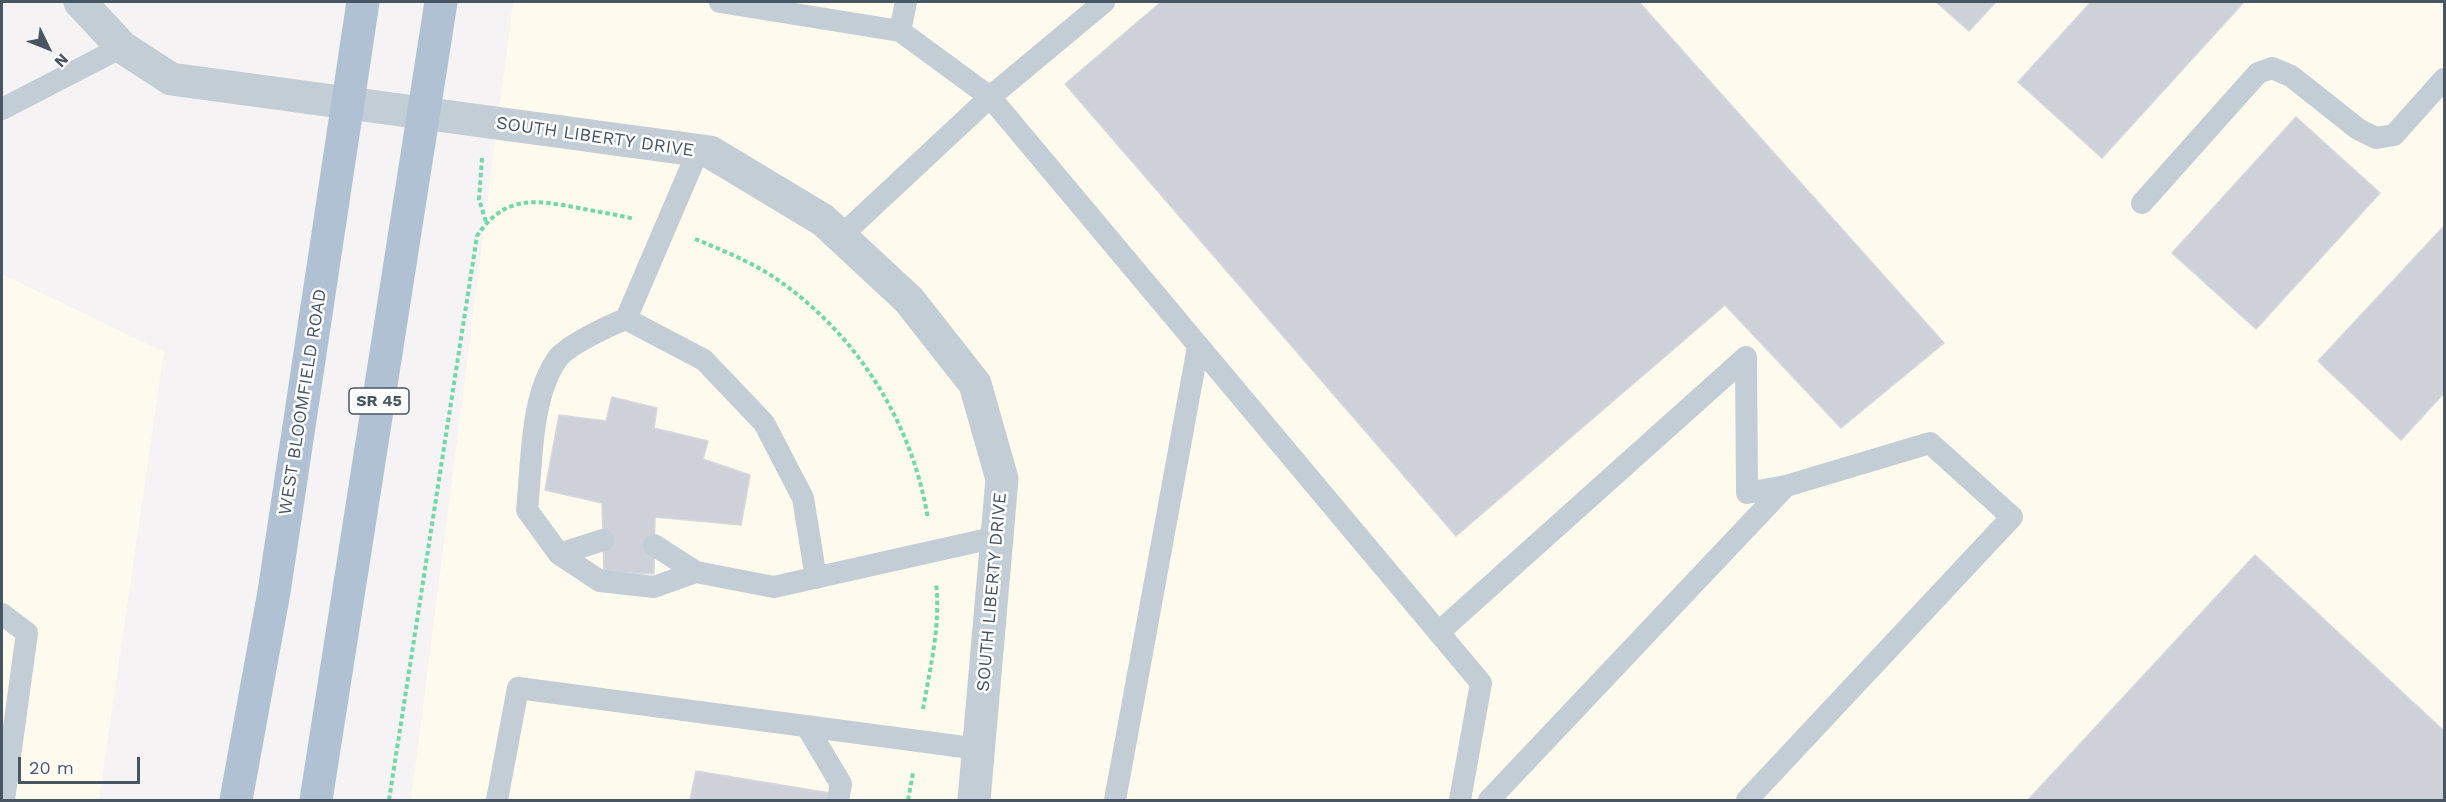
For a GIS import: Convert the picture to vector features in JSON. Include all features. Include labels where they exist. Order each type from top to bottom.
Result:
[{"type":"main road","name":"WEST BLOOMFIELD ROAD","points":[[236,801],[274,592],[363,2]]},
{"type":"main road","name":"SR 45","points":[[316,801],[441,2]]},
{"type":"street","name":"SOUTH LIBERTY DRIVE","points":[[80,2],[122,47],[171,79],[348,101],[423,114],[710,152],[813,214],[841,236],[909,300],[975,384],[1002,478],[974,801]]},
{"type":"lane","points":[[720,2],[900,31],[990,97],[1481,683],[1460,801]]},
{"type":"lane","points":[[900,31],[906,2]]},
{"type":"lane","points":[[841,236],[990,97],[1089,9],[1104,2]]},
{"type":"lane","points":[[2,109],[122,47]]},
{"type":"lane","points":[[2142,203],[2258,73],[2272,68],[2290,76],[2358,129],[2376,138],[2394,135],[2445,79]]},
{"type":"lane","points":[[696,572],[654,587],[600,581],[559,554],[527,510],[539,398],[559,357],[606,327],[626,319],[698,151]]},
{"type":"lane","points":[[626,319],[704,360],[764,423],[803,498],[816,578]]},
{"type":"lane","points":[[1115,801],[1198,347]]},
{"type":"lane","points":[[1439,632],[1746,357],[1748,493],[1786,486],[1930,443],[2012,517],[1747,801]]},
{"type":"lane","points":[[1489,801],[1786,486]]},
{"type":"lane","points":[[654,545],[696,572],[774,587],[997,537]]},
{"type":"lane","points":[[559,554],[603,540]]},
{"type":"lane","points":[[2,614],[27,633],[4,801]]},
{"type":"lane","points":[[497,801],[518,688],[979,750]]},
{"type":"lane","points":[[807,727],[841,784],[838,801]]},
{"type":"path","points":[[485,122],[479,199],[486,222]]},
{"type":"path","points":[[389,801],[477,236],[486,222],[505,208],[534,200],[628,218],[664,228],[720,249],[767,273],[793,291],[827,321],[857,355],[877,383],[913,457],[924,493],[938,600],[936,634],[908,801]]},
{"type":"shaded area","points":[[513,2],[2444,2],[2444,800],[411,800]]},
{"type":"shaded area","points":[[2,274],[164,352],[99,800],[2,800]]},
{"type":"building","points":[[1161,2],[1639,2],[1944,343],[1841,428],[1725,305],[1456,536],[1065,84]]},
{"type":"building","points":[[1936,2],[1996,2],[1969,31]]},
{"type":"building","points":[[2091,2],[2244,2],[2102,158],[2018,82]]},
{"type":"building","points":[[2296,117],[2380,193],[2256,329],[2172,253]]},
{"type":"building","points":[[2444,226],[2444,393],[2401,440],[2318,361]]},
{"type":"building","points":[[612,397],[657,408],[654,428],[708,441],[703,459],[750,475],[741,525],[655,517],[654,574],[604,572],[602,503],[545,490],[559,415],[606,421]]},
{"type":"building","points":[[2255,555],[2444,731],[2444,800],[2028,800]]},
{"type":"building","points":[[696,771],[830,793],[829,800],[690,800]]}]
